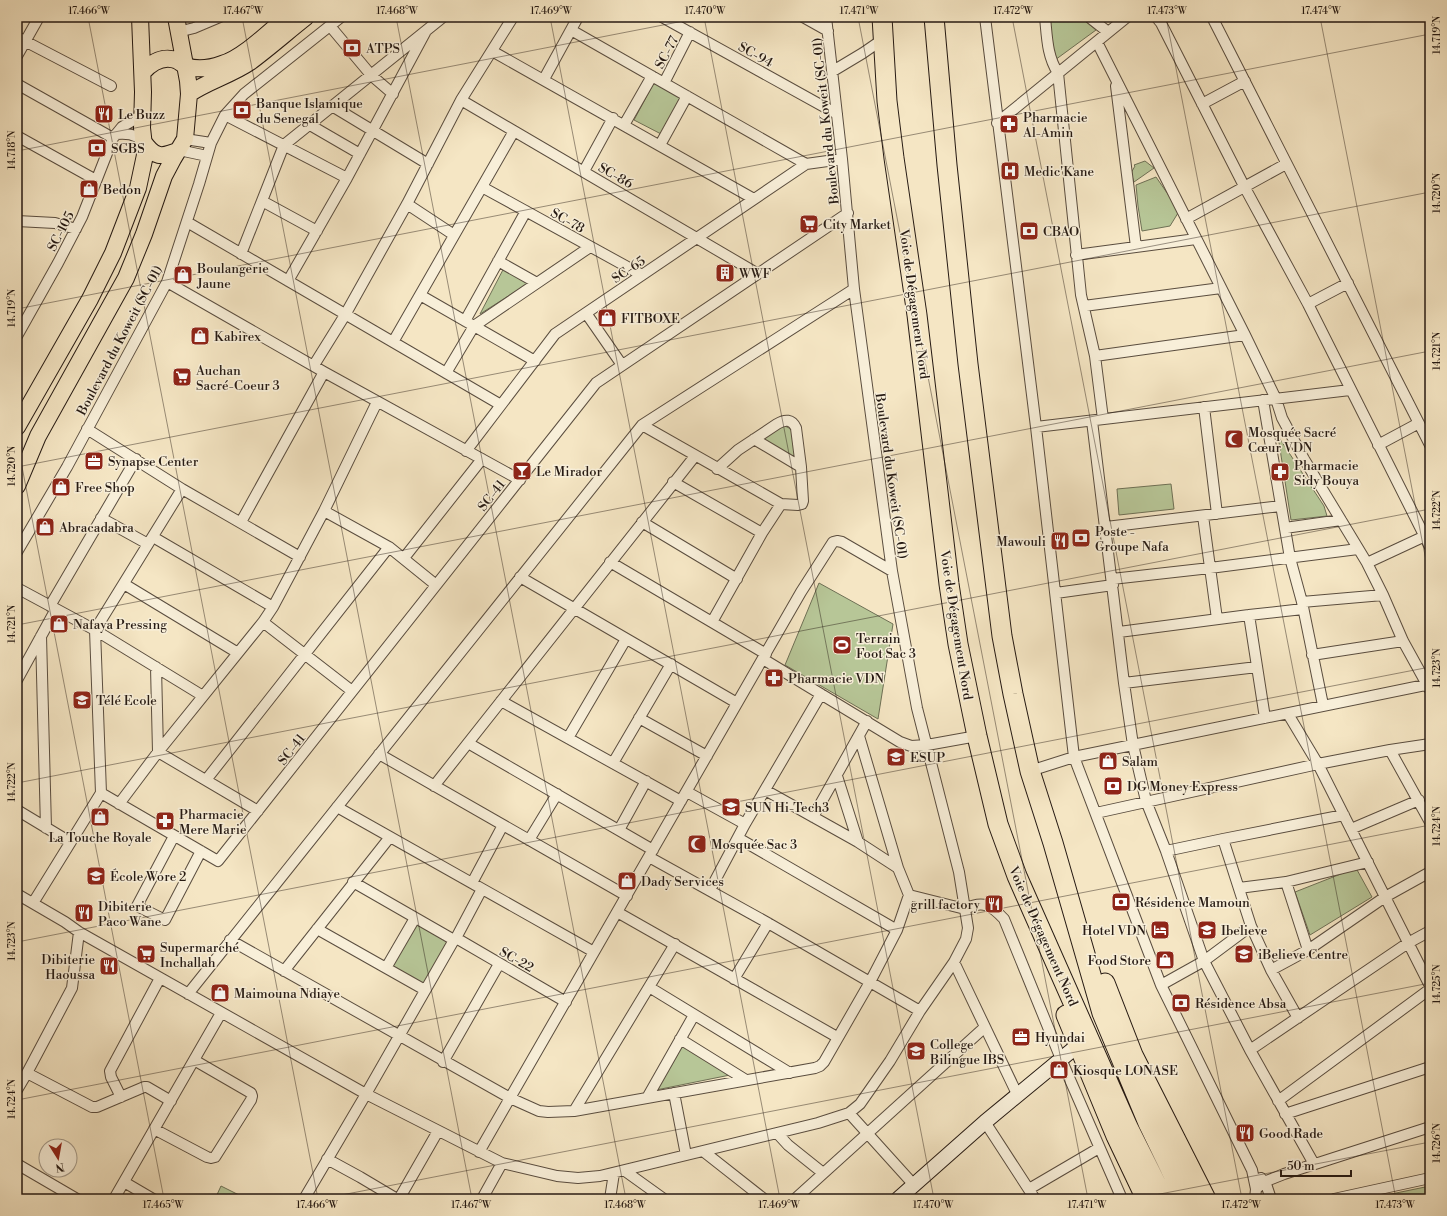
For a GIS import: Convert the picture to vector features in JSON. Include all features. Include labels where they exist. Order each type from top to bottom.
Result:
[{"type":"highway","points":[[873,17],[885,127],[894,158]]},
{"type":"highway","name":"Voie de Dégagement Nord","points":[[882,17],[887,101],[917,315],[949,584],[958,644],[977,736],[998,824],[1017,876],[1128,1127],[1164,1199]]},
{"type":"highway","name":"Voie de Dégagement Nord","points":[[934,17],[947,165],[968,364],[1002,636],[1030,771],[1071,905],[1102,1014],[1148,1123],[1185,1199]]},
{"type":"highway","points":[[943,17],[950,124],[947,165]]},
{"type":"highway","points":[[1017,876],[1027,917],[1077,1046],[1116,1136],[1146,1199]]},
{"type":"highway","points":[[1071,905],[1096,958],[1133,1055],[1206,1199]]},
{"type":"main road","points":[[17,427],[90,299],[114,253],[138,188],[145,155],[142,115],[143,72],[140,17]]},
{"type":"main road","points":[[143,72],[158,60],[168,59],[177,61],[185,66],[201,68],[224,64],[240,54],[287,17]]},
{"type":"main road","points":[[189,94],[201,86],[228,74],[249,62],[306,17]]},
{"type":"main road","points":[[17,486],[38,436],[126,278],[144,234],[164,176],[182,145],[189,94],[177,24]]},
{"type":"main road","points":[[143,141],[155,154],[162,156],[182,145]]},
{"type":"street","points":[[17,56],[21,39],[39,17]]},
{"type":"street","points":[[177,24],[194,28],[212,22],[220,17]]},
{"type":"street","name":"Boulevard du Koweit (SC-01)","points":[[17,552],[44,506],[167,282],[211,143],[226,115],[244,94],[341,17]]},
{"type":"street","points":[[241,254],[284,145],[443,17]]},
{"type":"street","points":[[314,366],[345,315],[407,204],[461,100],[513,17]]},
{"type":"street","points":[[544,79],[578,17]]},
{"type":"street","name":"SC-94","points":[[662,17],[674,20],[690,32],[838,114]]},
{"type":"street","points":[[803,17],[828,31]]},
{"type":"street","name":"Boulevard du Koweit (SC-01)","points":[[826,17],[838,114],[854,289],[892,571],[916,701],[959,872],[965,909],[968,932],[962,948],[954,962]]},
{"type":"street","points":[[985,17],[1056,593],[1074,757],[1161,985],[1252,1170],[1258,1190]]},
{"type":"street","points":[[1045,17],[1049,54],[1052,64],[1058,73],[1076,255],[1084,306],[1095,356],[1103,420]]},
{"type":"street","points":[[1088,17],[1108,32]]},
{"type":"street","points":[[997,123],[1127,17]]},
{"type":"street","points":[[1156,17],[1244,186],[1308,304],[1430,547]]},
{"type":"street","points":[[1212,17],[1430,445]]},
{"type":"street","points":[[330,26],[371,74],[393,94]]},
{"type":"street","points":[[288,281],[347,178],[428,28]]},
{"type":"street","points":[[570,30],[806,164]]},
{"type":"street","name":"SC-77","points":[[664,83],[690,32]]},
{"type":"street","points":[[21,39],[112,86]]},
{"type":"street","points":[[1030,771],[1074,757],[1133,744],[1288,714],[1323,705],[1429,686],[1403,641],[1367,563],[1282,418],[1276,398],[1097,42]]},
{"type":"street","points":[[833,71],[876,44]]},
{"type":"street","points":[[492,51],[754,199]]},
{"type":"street","points":[[624,125],[652,76]]},
{"type":"street","points":[[1116,79],[1136,247]]},
{"type":"street","points":[[1202,104],[1244,81]]},
{"type":"street","points":[[17,84],[114,136],[126,133],[136,136],[143,141]]},
{"type":"street","points":[[660,145],[687,96]]},
{"type":"street","name":"SC-86","points":[[461,100],[758,274]]},
{"type":"street","points":[[332,106],[428,164]]},
{"type":"street","points":[[114,136],[122,127],[133,122],[142,115]]},
{"type":"street","points":[[226,115],[347,178]]},
{"type":"street","points":[[584,171],[613,118]]},
{"type":"street","points":[[310,124],[360,154]]},
{"type":"street","points":[[393,342],[514,131]]},
{"type":"street","name":"SC-105","points":[[17,336],[82,217],[114,136]]},
{"type":"street","points":[[17,148],[20,138],[96,180]]},
{"type":"street","points":[[182,145],[211,143]]},
{"type":"street","points":[[182,145],[207,156]]},
{"type":"street","name":"SC-65","points":[[466,451],[555,334],[806,164],[842,159]]},
{"type":"street","points":[[1186,219],[1286,164]]},
{"type":"street","name":"SC-78","points":[[482,187],[642,275]]},
{"type":"street","points":[[262,201],[317,230]]},
{"type":"street","points":[[407,204],[454,235]]},
{"type":"street","points":[[465,321],[526,211]]},
{"type":"street","name":"SC-41","points":[[201,851],[218,861],[596,383],[848,213]]},
{"type":"street","points":[[17,221],[55,223],[76,229]]},
{"type":"street","points":[[187,222],[501,405]]},
{"type":"street","points":[[1076,255],[1196,239]]},
{"type":"street","points":[[446,373],[474,326],[590,246]]},
{"type":"street","points":[[498,261],[537,283]]},
{"type":"street","points":[[167,282],[377,402],[520,480]]},
{"type":"street","points":[[1308,304],[1348,283]]},
{"type":"street","points":[[1084,306],[1221,288]]},
{"type":"street","points":[[188,994],[642,425],[854,289]]},
{"type":"street","points":[[420,295],[535,361]]},
{"type":"street","points":[[586,313],[622,366]]},
{"type":"street","points":[[1095,356],[1245,335]]},
{"type":"street","points":[[241,522],[324,372]]},
{"type":"street","points":[[1036,427],[1350,390]]},
{"type":"street","points":[[1263,400],[1290,558],[1303,606],[1323,705]]},
{"type":"street","points":[[119,804],[158,752],[263,622],[324,511],[377,402]]},
{"type":"street","points":[[1204,407],[1217,514]]},
{"type":"street","points":[[642,425],[717,469],[781,504],[802,504],[801,467],[796,428],[792,422],[786,420],[781,422],[730,456],[717,469]]},
{"type":"street","points":[[1092,421],[1119,632],[1124,683],[1133,744],[1146,801],[1166,851],[1204,961],[1250,1050],[1314,1164]]},
{"type":"street","points":[[1378,445],[1419,424]]},
{"type":"street","points":[[87,428],[182,489],[300,556]]},
{"type":"street","points":[[754,439],[801,467]]},
{"type":"street","points":[[434,786],[695,456]]},
{"type":"street","points":[[17,680],[41,636],[53,607],[101,518],[136,459]]},
{"type":"street","points":[[404,558],[482,459]]},
{"type":"street","points":[[673,482],[762,532]]},
{"type":"street","points":[[33,903],[101,793],[96,630],[182,489]]},
{"type":"street","points":[[712,622],[762,532],[781,504]]},
{"type":"street","points":[[1106,527],[1281,506]]},
{"type":"street","points":[[324,511],[389,547],[436,586]]},
{"type":"street","points":[[1203,516],[1217,620]]},
{"type":"street","points":[[101,518],[151,540],[272,607]]},
{"type":"street","points":[[1285,528],[1341,520]]},
{"type":"street","points":[[642,522],[737,579]]},
{"type":"street","points":[[1367,563],[1425,536]]},
{"type":"street","points":[[479,1152],[801,592],[833,542],[842,542],[892,571]]},
{"type":"street","points":[[206,780],[306,655],[389,547]]},
{"type":"street","points":[[1056,593],[1112,582],[1358,549]]},
{"type":"street","points":[[610,562],[712,622],[821,694],[900,742],[911,746],[927,745],[977,736]]},
{"type":"street","points":[[520,577],[737,703]]},
{"type":"street","points":[[124,584],[238,652]]},
{"type":"street","points":[[17,588],[96,630],[203,696]]},
{"type":"street","points":[[1119,632],[1217,620],[1383,595]]},
{"type":"street","points":[[1249,615],[1265,718]]},
{"type":"street","points":[[263,622],[352,691]]},
{"type":"street","points":[[41,636],[46,828]]},
{"type":"street","points":[[568,738],[626,639]]},
{"type":"street","points":[[1312,655],[1403,641]]},
{"type":"street","points":[[613,763],[671,664]]},
{"type":"street","points":[[156,667],[158,752]]},
{"type":"street","points":[[1124,683],[1257,667]]},
{"type":"street","points":[[710,890],[745,824],[821,694]]},
{"type":"street","points":[[501,700],[681,801]]},
{"type":"street","points":[[1288,714],[1318,764],[1430,986]]},
{"type":"street","points":[[639,718],[707,756]]},
{"type":"street","points":[[813,818],[867,721]]},
{"type":"street","points":[[230,940],[443,1062],[510,1098],[539,1111],[574,1111],[790,1073],[820,1066],[824,1062],[870,982],[897,930],[909,895],[898,868],[859,736]]},
{"type":"street","points":[[468,743],[619,830],[651,853],[710,890],[920,1011]]},
{"type":"street","points":[[1096,813],[1318,764],[1430,744]]},
{"type":"street","points":[[1390,750],[1430,822]]},
{"type":"street","points":[[158,752],[258,811]]},
{"type":"street","points":[[379,754],[627,896]]},
{"type":"street","points":[[836,776],[858,842]]},
{"type":"street","points":[[619,830],[646,781]]},
{"type":"street","points":[[765,790],[858,842],[898,868]]},
{"type":"street","points":[[686,792],[745,824]]},
{"type":"street","points":[[101,793],[201,851],[165,920],[137,906],[174,836]]},
{"type":"street","points":[[529,840],[557,794]]},
{"type":"street","points":[[1351,829],[1419,800]]},
{"type":"street","points":[[337,807],[594,952]]},
{"type":"street","points":[[17,810],[70,842]]},
{"type":"street","points":[[1166,851],[1224,838],[1344,816]]},
{"type":"street","points":[[472,883],[503,825]]},
{"type":"street","points":[[284,971],[390,837]]},
{"type":"street","points":[[738,838],[897,930]]},
{"type":"street","points":[[1224,838],[1251,926],[1271,970],[1298,1018]]},
{"type":"street","points":[[1239,888],[1286,882],[1368,862]]},
{"type":"street","points":[[1271,970],[1308,950],[1385,897],[1430,872]]},
{"type":"street","name":"SC-22","points":[[353,882],[566,1002]]},
{"type":"street","points":[[1286,882],[1308,950]]},
{"type":"street","points":[[304,1199],[455,939],[482,889]]},
{"type":"street","points":[[17,894],[65,922],[79,932],[221,1013],[366,1094],[438,1132],[502,1163],[543,1173],[578,1178],[614,1174],[818,1123],[849,1113],[860,1104],[872,1087],[920,1011],[954,962]]},
{"type":"street","points":[[909,895],[965,909],[982,903],[995,909],[1004,919],[1061,1059],[1122,1199]]},
{"type":"street","points":[[617,912],[837,1037]]},
{"type":"street","points":[[386,968],[415,918]]},
{"type":"street","points":[[734,979],[768,923]]},
{"type":"street","points":[[1161,985],[1204,961],[1251,926]]},
{"type":"street","points":[[317,929],[425,990]]},
{"type":"street","points":[[1250,1050],[1408,943],[1430,931]]},
{"type":"street","points":[[17,1090],[72,988],[79,932]]},
{"type":"street","points":[[574,1111],[675,944]]},
{"type":"street","points":[[954,962],[1018,1096]]},
{"type":"street","points":[[443,1062],[499,964]]},
{"type":"street","points":[[121,1096],[110,1071],[160,978]]},
{"type":"street","points":[[649,987],[790,1073]]},
{"type":"street","points":[[1278,1101],[1430,989]]},
{"type":"street","points":[[114,1199],[221,1013]]},
{"type":"street","points":[[647,1098],[694,1015]]},
{"type":"street","points":[[795,1199],[984,1027]]},
{"type":"street","points":[[680,1039],[746,1080]]},
{"type":"street","points":[[898,1199],[985,1122],[1077,1046]]},
{"type":"street","points":[[154,1129],[207,1157],[215,1157],[251,1100],[251,1093],[194,1060]]},
{"type":"street","points":[[1285,1114],[1430,1066]]},
{"type":"street","points":[[27,1073],[92,1107],[97,1107],[140,1088],[148,1087],[171,1100]]},
{"type":"street","points":[[674,1093],[686,1155]]},
{"type":"street","points":[[849,1113],[914,1185]]},
{"type":"street","points":[[985,1122],[1035,1199]]},
{"type":"street","points":[[1258,1190],[1314,1164],[1430,1127]]},
{"type":"street","points":[[327,1159],[398,1199],[438,1132]]},
{"type":"street","points":[[777,1133],[788,1145],[823,1173]]},
{"type":"street","points":[[1030,1190],[1099,1148]]},
{"type":"street","points":[[703,1151],[764,1199]]},
{"type":"street","points":[[482,1199],[502,1163]]},
{"type":"street","points":[[17,1164],[77,1199]]},
{"type":"street","points":[[625,1171],[664,1199]]},
{"type":"street","points":[[610,1199],[614,1174]]},
{"type":"street","points":[[1334,1199],[1430,1178]]},
{"type":"street","points":[[124,1182],[153,1199]]},
{"type":"street","points":[[1258,1190],[1267,1187],[1271,1199]]},
{"type":"green space","points":[[1049,17],[1080,17],[1096,30],[1055,60]]},
{"type":"green space","points":[[658,75],[687,91],[663,135],[634,120]]},
{"type":"green space","points":[[1145,161],[1154,168],[1134,182],[1131,173],[1135,166],[1134,165]]},
{"type":"green space","points":[[1156,177],[1172,200],[1178,213],[1170,226],[1142,231],[1136,185]]},
{"type":"green space","points":[[506,264],[532,281],[480,314]]},
{"type":"green space","points":[[785,426],[791,429],[798,454],[795,459],[765,442],[764,439],[779,427]]},
{"type":"green space","points":[[1278,436],[1324,506],[1327,516],[1291,520]]},
{"type":"green space","points":[[1171,484],[1174,509],[1119,515],[1117,489]]},
{"type":"green space","name":"Terrain Foot Sac 3","points":[[819,583],[893,624],[878,719],[785,665]]},
{"type":"green space","points":[[1356,868],[1372,897],[1310,935],[1295,892]]},
{"type":"green space","points":[[414,921],[450,942],[424,986],[387,964]]},
{"type":"green space","points":[[683,1045],[735,1074],[656,1090]]},
{"type":"green space","points":[[221,1186],[247,1199],[215,1199]]},
{"type":"green space","points":[[1430,1186],[1430,1199],[1367,1199]]},
{"type":"place","name":"ATPS","points":[[352,48]]},
{"type":"place","name":"Banque Islamique du Senegal","points":[[242,110]]},
{"type":"place","name":"Le Buzz","points":[[104,114]]},
{"type":"place","name":"Pharmacie Al-Amin","points":[[1009,124]]},
{"type":"place","name":"SGBS","points":[[97,148]]},
{"type":"place","name":"Medic'Kane","points":[[1010,171]]},
{"type":"place","name":"Bedon","points":[[89,189]]},
{"type":"place","name":"City Market","points":[[809,224]]},
{"type":"place","name":"CBAO","points":[[1029,231]]},
{"type":"place","name":"WWF","points":[[725,273]]},
{"type":"place","name":"Boulangerie Jaune","points":[[183,275]]},
{"type":"place","name":"FITBOXE","points":[[607,318]]},
{"type":"place","name":"Kabirex","points":[[200,336]]},
{"type":"place","name":"Auchan Sacré-Coeur 3","points":[[182,377]]},
{"type":"place","name":"Mosquée Sacré Cœur VDN","points":[[1234,439]]},
{"type":"place","name":"Synapse Center","points":[[94,461]]},
{"type":"place","name":"Le Mirador","points":[[522,471]]},
{"type":"place","name":"Pharmacie Sidy Bouya","points":[[1280,472]]},
{"type":"place","name":"Free Shop","points":[[61,487]]},
{"type":"place","name":"Abracadabra","points":[[45,527]]},
{"type":"place","name":"Poste - Groupe Nafa","points":[[1081,538]]},
{"type":"place","name":"Mawouli","points":[[1060,541]]},
{"type":"place","name":"Nafaya Pressing","points":[[59,624]]},
{"type":"place","name":"Terrain Foot Sac 3","points":[[842,645]]},
{"type":"place","name":"Pharmacie VDN","points":[[774,678]]},
{"type":"place","name":"Télé Ecole","points":[[82,700]]},
{"type":"place","name":"ESUP","points":[[896,757]]},
{"type":"place","name":"Salam","points":[[1108,761]]},
{"type":"place","name":"DG Money Express","points":[[1113,786]]},
{"type":"place","name":"SUN Hi-Tech3","points":[[731,807]]},
{"type":"place","name":"La Touche Royale","points":[[100,817]]},
{"type":"place","name":"Pharmacie Mere Marie","points":[[165,821]]},
{"type":"place","name":"Mosquée Sac 3","points":[[697,844]]},
{"type":"place","name":"École Wore 2","points":[[96,876]]},
{"type":"place","name":"Dady Services","points":[[627,881]]},
{"type":"place","name":"Résidence Mamoun","points":[[1121,902]]},
{"type":"place","name":"grill factory","points":[[994,904]]},
{"type":"place","name":"Dibiterie Paco Wane","points":[[84,913]]},
{"type":"place","name":"Hotel VDN","points":[[1160,930]]},
{"type":"place","name":"Ibelieve","points":[[1207,930]]},
{"type":"place","name":"Supermarché Inchallah","points":[[146,954]]},
{"type":"place","name":"iBelieve Centre","points":[[1244,954]]},
{"type":"place","name":"Food Store","points":[[1165,960]]},
{"type":"place","name":"Dibiterie Haoussa","points":[[109,966]]},
{"type":"place","name":"Maimouna Ndiaye","points":[[220,993]]},
{"type":"place","name":"Résidence Absa","points":[[1181,1003]]},
{"type":"place","name":"Hyundai","points":[[1021,1037]]},
{"type":"place","name":"College Bilingue IBS","points":[[916,1051]]},
{"type":"place","name":"Kiosque LONASE","points":[[1059,1070]]},
{"type":"place","name":"Good Rade","points":[[1245,1133]]}]
